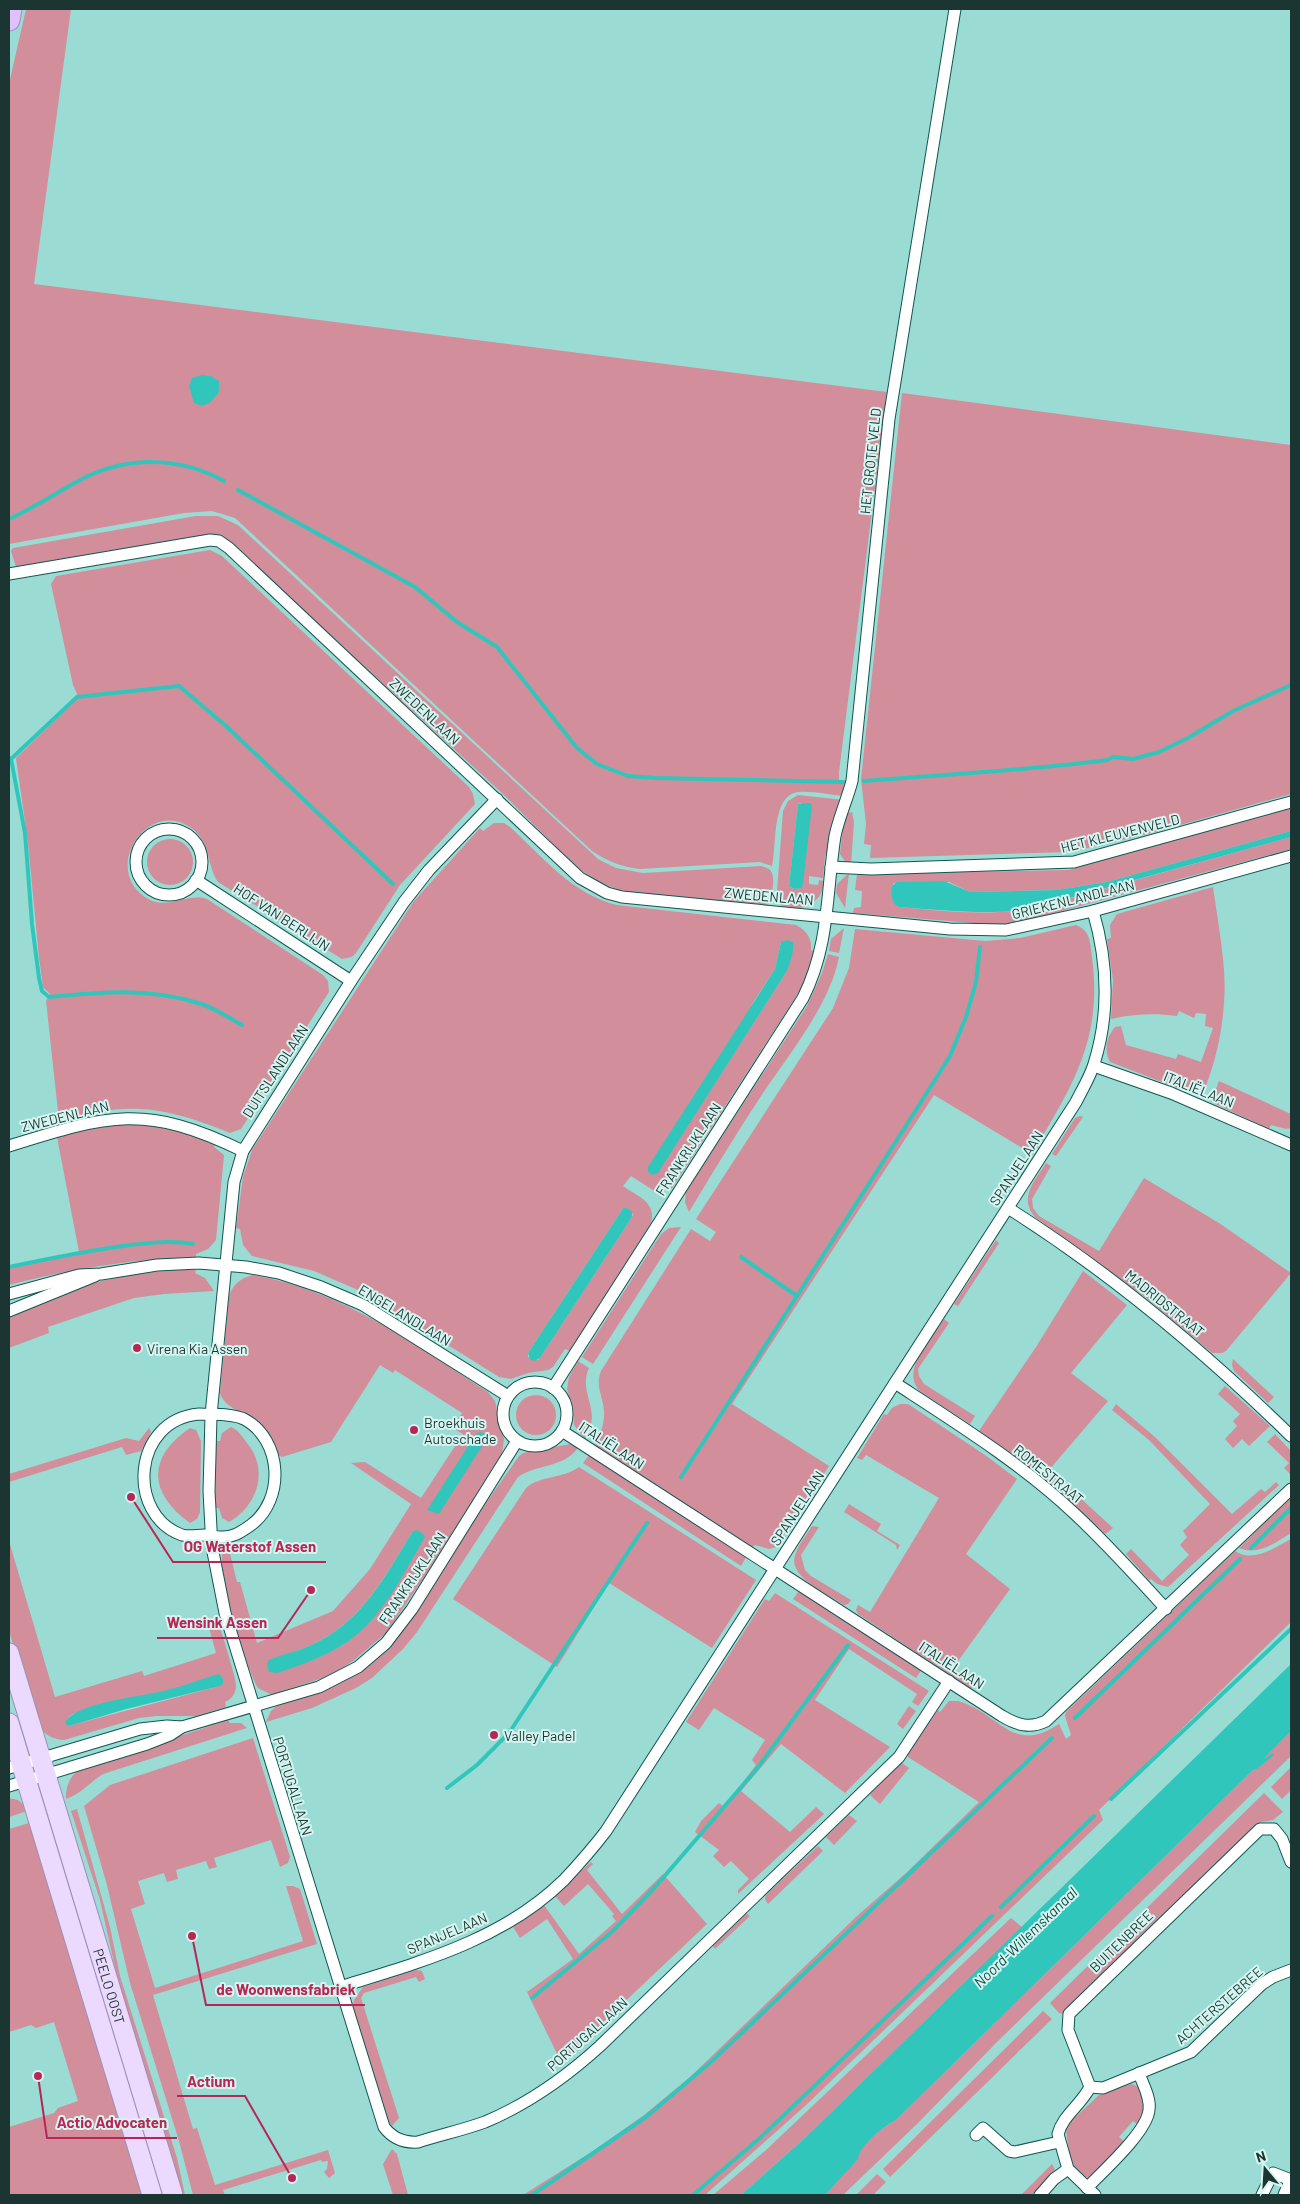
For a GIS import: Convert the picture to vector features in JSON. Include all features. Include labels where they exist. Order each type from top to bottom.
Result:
[{"type":"highway","points":[[9,20],[11,9]]},
{"type":"main road","name":"PEELO OOST","points":[[9,1652],[173,2195]]},
{"type":"main road","name":"PEELO OOST","points":[[9,1724],[16,1774],[152,2195]]},
{"type":"street","name":"HET GROTE VELD","points":[[827,916],[831,867],[838,824],[852,781],[889,420],[955,9]]},
{"type":"street","name":"ZWEDENLAAN","points":[[9,574],[210,540],[219,541],[229,548],[580,878],[607,893],[622,897],[827,916]]},
{"type":"street","name":"DUITSLANDLAAN","points":[[253,1706],[225,1613],[215,1563],[209,1491],[212,1415],[234,1182],[243,1151],[351,981],[415,887],[497,799]]},
{"type":"street","name":"HET KLEUVENVELD","points":[[831,867],[871,868],[1074,862],[1291,802]]},
{"type":"street","points":[[171,829],[190,836],[201,854],[202,864],[196,880],[183,892],[172,895],[160,894],[150,890],[142,882],[136,871],[135,860],[143,841],[151,834],[160,830],[171,829]]},
{"type":"street","name":"GRIEKENLANDLAAN","points":[[827,916],[984,931],[1022,927],[1093,911],[1291,856]]},
{"type":"street","name":"HOF VAN BERLIJN","points":[[196,880],[351,981]]},
{"type":"street","name":"SPANJELAAN","points":[[340,1987],[436,1958],[476,1940],[516,1917],[563,1881],[588,1854],[614,1820],[1076,1102],[1094,1066],[1104,1025],[1106,986],[1103,949],[1093,911]]},
{"type":"street","name":"FRANKRIJKLAAN","points":[[554,1388],[803,998],[819,960],[827,916]]},
{"type":"street","name":"ITALIËLAAN","points":[[1094,1066],[1194,1103],[1291,1145]]},
{"type":"street","name":"ZWEDENLAAN","points":[[9,1146],[91,1122],[120,1118],[140,1118],[156,1119],[188,1127],[243,1151]]},
{"type":"street","name":"MADRIDSTRAAT","points":[[1008,1208],[1104,1274],[1175,1330],[1246,1391],[1291,1436]]},
{"type":"street","name":"ENGELANDLAAN","points":[[9,1294],[78,1274],[101,1274],[182,1263],[226,1265],[279,1274],[341,1294],[363,1305],[508,1396]]},
{"type":"street","name":"ENGELANDLAAN","points":[[9,1311],[101,1274]]},
{"type":"street","points":[[534,1382],[544,1383],[554,1388],[564,1400],[567,1408],[567,1416],[562,1431],[550,1443],[542,1446],[533,1446],[517,1441],[511,1436],[503,1421],[502,1412],[508,1396],[524,1384],[534,1382]]},
{"type":"street","name":"ROMESTRAAT","points":[[895,1383],[977,1436],[1027,1474],[1076,1515],[1166,1609]]},
{"type":"street","points":[[212,1415],[236,1416],[252,1424],[267,1443],[273,1458],[276,1475],[270,1499],[258,1520],[239,1534],[230,1537],[183,1535],[164,1523],[149,1502],[143,1476],[148,1450],[163,1428],[181,1417],[212,1415]]},
{"type":"street","name":"ITALIËLAAN","points":[[562,1431],[1014,1723],[1026,1726],[1038,1725],[1056,1712],[1291,1489]]},
{"type":"street","name":"FRANKRIJKLAAN","points":[[44,1767],[147,1744],[170,1735],[182,1727],[319,1687],[358,1667],[386,1643],[412,1609],[517,1441]]},
{"type":"street","name":"PORTUGALLAAN","points":[[253,1706],[381,2121],[392,2136],[408,2143],[418,2142],[485,2122],[543,2091],[582,2062],[899,1757],[949,1680]]},
{"type":"street","name":"FRANKRIJKLAAN","points":[[44,1767],[140,1729],[167,1726],[182,1727]]},
{"type":"street","points":[[16,1774],[44,1767]]},
{"type":"street","points":[[16,1774],[44,1767]]},
{"type":"street","name":"BUITENBREE","points":[[1090,2087],[1068,2030],[1069,2014],[1075,2007],[1260,1829],[1274,1829],[1279,1833],[1291,1862]]},
{"type":"street","name":"ACHTERSTEBREE","points":[[1090,2087],[1103,2088],[1191,2052],[1262,1984],[1273,1977],[1291,1970]]},
{"type":"street","points":[[1090,2087],[1084,2098],[1064,2119],[1058,2134],[1068,2170],[1091,2192],[1146,2124],[1150,2109],[1149,2100],[1139,2073]]},
{"type":"street","points":[[976,2135],[983,2128],[1009,2151],[1015,2152],[1059,2142]]},
{"type":"street","points":[[1040,2195],[1054,2179],[1068,2170]]},
{"type":"street","points":[[1262,2195],[1273,2173],[1291,2180]]},
{"type":"street","points":[[1286,2195],[1291,2184]]},
{"type":"shaded area","points":[[26,9],[71,9],[34,284],[887,392],[839,772],[839,780],[848,780],[845,796],[805,792],[790,795],[779,811],[772,866],[760,862],[640,869],[614,863],[592,851],[235,518],[212,511],[184,513],[9,544],[9,84]]},
{"type":"shaded area","points":[[902,393],[1291,445],[1291,794],[1148,834],[1070,852],[870,858],[871,845],[864,844],[866,824],[861,779]]},
{"type":"shaded area","points":[[196,516],[218,516],[238,525],[598,859],[616,868],[643,873],[762,866],[769,869],[773,876],[771,898],[767,906],[623,891],[602,884],[575,866],[504,795],[228,541],[126,549],[16,567],[11,551],[13,548]]},
{"type":"shaded area","points":[[210,550],[222,556],[469,787],[475,804],[400,885],[356,953],[352,957],[342,959],[218,882],[204,843],[195,831],[178,822],[161,822],[147,829],[135,841],[129,856],[128,872],[135,888],[150,900],[157,902],[165,903],[193,898],[207,899],[323,975],[328,981],[329,992],[241,1129],[230,1133],[185,1117],[146,1109],[106,1111],[59,1121],[46,1001],[50,994],[43,987],[28,843],[16,758],[76,700],[77,694],[73,685],[51,584],[56,576]]},
{"type":"shaded area","points":[[798,795],[844,800],[825,856],[823,878],[809,876],[809,884],[818,885],[819,880],[823,881],[821,893],[814,902],[795,909],[783,907],[779,903],[777,891],[783,811],[788,801]],"holes":[[[801,803],[803,884],[801,888],[795,889],[789,886],[798,804]]]},
{"type":"shaded area","points":[[1291,807],[1291,831],[1107,882],[1057,890],[970,892],[949,882],[894,883],[892,889],[898,907],[969,912],[1021,910],[1039,907],[1291,837],[1291,849],[1043,916],[1004,924],[985,924],[853,913],[854,908],[861,907],[862,891],[855,890],[857,874],[1069,870]]},
{"type":"shaded area","points":[[852,812],[854,822],[851,865],[846,863],[840,854],[843,825],[848,813]]},
{"type":"shaded area","points":[[494,823],[504,823],[559,873],[601,900],[617,905],[796,925],[808,935],[811,942],[811,950],[816,952],[803,984],[794,1000],[672,1188],[656,1192],[631,1176],[623,1186],[644,1200],[648,1205],[652,1216],[651,1223],[570,1351],[565,1349],[553,1367],[548,1370],[528,1373],[511,1379],[499,1377],[365,1293],[314,1271],[252,1256],[243,1245],[240,1229],[236,1228],[243,1177],[252,1150],[414,901],[480,828],[483,831]],"holes":[[[781,942],[785,974],[656,1175],[754,1001],[775,969]],[[624,1207],[633,1214],[632,1217],[540,1358],[538,1360],[528,1357],[528,1353]]]},
{"type":"shaded area","points":[[170,839],[183,843],[189,849],[193,862],[189,875],[183,881],[170,885],[157,881],[151,875],[147,862],[151,849],[157,843]]},
{"type":"shaded area","points":[[849,873],[845,908],[836,893],[837,884]]},
{"type":"shaded area","points":[[1213,887],[1221,939],[1225,986],[1223,1019],[1217,1052],[1201,1097],[1110,1062],[1107,1044],[1115,1027],[1121,1026],[1126,1045],[1176,1059],[1178,1054],[1201,1062],[1213,1028],[1205,1026],[1206,1014],[1196,1013],[1194,1018],[1179,1011],[1177,1016],[1144,1014],[1111,1019],[1113,980],[1107,939],[1111,938],[1110,925],[1117,914]]},
{"type":"shaded area","points":[[1076,925],[1085,931],[1090,942],[1094,987],[1093,1013],[1081,1061],[1060,1106],[1032,1154],[934,1095],[732,1404],[829,1466],[776,1547],[769,1549],[755,1545],[752,1548],[594,1446],[604,1420],[599,1386],[601,1371],[691,1229],[710,1241],[716,1232],[696,1219],[833,1008],[849,968],[855,929],[985,941],[1020,938]]},
{"type":"shaded area","points":[[844,928],[839,953],[829,951],[831,939]]},
{"type":"shaded area","points":[[828,954],[839,957],[834,975],[818,1010],[797,1045],[744,1122],[689,1212],[685,1202],[686,1192],[807,1006],[822,973]]},
{"type":"shaded area","points":[[1219,1081],[1291,1114],[1291,1128],[1286,1129],[1271,1125],[1269,1129],[1211,1102]]},
{"type":"shaded area","points":[[1083,1117],[1056,1156],[1052,1154],[1075,1118]]},
{"type":"shaded area","points":[[126,1124],[172,1130],[216,1144],[214,1147],[224,1155],[216,1240],[208,1249],[196,1254],[196,1257],[148,1260],[102,1266],[55,1274],[9,1285],[9,1267],[79,1252],[57,1137],[99,1127]]},
{"type":"shaded area","points":[[1046,1163],[1051,1166],[1032,1199],[1033,1208],[1039,1216],[1099,1251],[1144,1178],[1219,1223],[1291,1273],[1226,1351],[1212,1353],[1145,1297],[1035,1217],[1030,1210],[1028,1196],[1033,1183]]},
{"type":"shaded area","points":[[681,1227],[593,1364],[582,1357],[661,1234],[669,1228]]},
{"type":"shaded area","points":[[996,1240],[999,1243],[958,1306],[954,1304]]},
{"type":"shaded area","points":[[171,1270],[196,1270],[195,1273],[205,1278],[214,1291],[134,1298],[48,1327],[49,1333],[9,1348],[9,1314],[88,1284],[129,1275]]},
{"type":"shaded area","points":[[1083,1271],[1127,1305],[1071,1373],[1108,1401],[1049,1470],[1059,1480],[1053,1486],[979,1431],[1036,1347]]},
{"type":"shaded area","points":[[253,1275],[286,1282],[317,1293],[347,1306],[405,1338],[488,1392],[495,1401],[504,1439],[502,1454],[497,1463],[386,1633],[353,1661],[331,1675],[272,1695],[258,1688],[241,1644],[225,1587],[222,1555],[225,1548],[228,1545],[237,1582],[240,1582],[257,1643],[333,1611],[370,1569],[411,1504],[351,1463],[365,1462],[421,1498],[463,1434],[452,1428],[462,1413],[395,1370],[393,1373],[380,1365],[331,1442],[282,1457],[278,1455],[262,1428],[227,1403],[220,1393],[229,1296],[235,1285]],"holes":[[[413,1531],[407,1566],[385,1603],[367,1624],[343,1645],[309,1662],[284,1655],[308,1646],[329,1635],[347,1622],[375,1590]]]},
{"type":"shaded area","points":[[944,1319],[949,1323],[918,1369],[919,1376],[924,1384],[975,1416],[970,1424],[922,1393],[916,1385],[913,1375],[919,1356]]},
{"type":"shaded area","points":[[1233,1359],[1274,1397],[1268,1403],[1234,1371]]},
{"type":"shaded area","points":[[578,1361],[589,1368],[586,1387],[592,1416],[591,1425],[585,1439],[574,1425],[573,1409],[567,1389],[569,1377]]},
{"type":"shaded area","points":[[1225,1386],[1270,1426],[1249,1446],[1242,1439],[1233,1448],[1225,1439],[1237,1426],[1233,1421],[1240,1414],[1218,1394]]},
{"type":"shaded area","points":[[532,1395],[540,1395],[547,1398],[553,1404],[556,1415],[553,1426],[547,1432],[540,1435],[532,1435],[525,1432],[519,1426],[516,1419],[516,1411],[519,1404],[525,1398]]},
{"type":"shaded area","points":[[900,1404],[908,1404],[985,1455],[1017,1479],[966,1554],[1010,1589],[953,1668],[975,1683],[971,1689],[858,1614],[856,1610],[858,1605],[870,1612],[939,1498],[866,1455],[862,1460],[857,1458],[884,1414],[887,1415],[892,1408]]},
{"type":"shaded area","points":[[1116,1404],[1155,1437],[1232,1514],[1261,1489],[1265,1492],[1276,1482],[1279,1485],[1168,1587],[1157,1584],[1151,1579],[1149,1580],[1126,1554],[1131,1549],[1162,1581],[1189,1555],[1180,1545],[1187,1537],[1183,1531],[1210,1504],[1149,1440],[1112,1410]]},
{"type":"shaded area","points":[[231,1427],[240,1434],[254,1453],[259,1475],[253,1497],[247,1507],[229,1522],[222,1518],[219,1508],[215,1508],[216,1441],[220,1441],[222,1433]]},
{"type":"shaded area","points":[[149,1428],[151,1432],[141,1451],[126,1455],[122,1447],[9,1482],[9,1474],[126,1438],[139,1441]]},
{"type":"shaded area","points":[[190,1428],[196,1430],[201,1441],[200,1512],[197,1519],[190,1523],[166,1500],[160,1487],[158,1475],[160,1463],[166,1451],[176,1439]]},
{"type":"shaded area","points":[[1275,1434],[1291,1451],[1290,1474],[1284,1468],[1289,1463],[1267,1442]]},
{"type":"shaded area","points":[[570,1444],[578,1448],[565,1459],[518,1477],[417,1632],[403,1649],[372,1678],[356,1688],[312,1708],[266,1722],[271,1711],[279,1704],[391,1645],[421,1606],[474,1520],[519,1456],[523,1453]]},
{"type":"shaded area","points":[[589,1455],[746,1557],[741,1566],[583,1463]]},
{"type":"shaded area","points":[[579,1467],[756,1580],[712,1648],[609,1583],[557,1667],[453,1599],[526,1488],[538,1481],[566,1474]]},
{"type":"shaded area","points":[[1066,1485],[1113,1528],[1105,1534],[1061,1493]]},
{"type":"shaded area","points":[[1291,1496],[1291,1533],[1273,1544],[1260,1549],[1246,1550],[1239,1548]]},
{"type":"shaded area","points":[[849,1504],[881,1524],[877,1531],[900,1545],[897,1550],[896,1545],[844,1512]]},
{"type":"shaded area","points":[[812,1526],[819,1527],[801,1555],[805,1570],[811,1576],[851,1600],[848,1604],[844,1605],[810,1584],[797,1569],[794,1561],[796,1553]]},
{"type":"shaded area","points":[[1291,1539],[1291,1622],[1099,1810],[1103,1820],[805,2106],[705,2195],[523,2195],[593,2151],[644,2115],[689,2078],[857,1916],[906,1873],[979,1802],[908,1757],[908,1752],[938,1710],[940,1712],[949,1701],[958,1701],[972,1706],[1006,1729],[1017,1734],[1043,1733],[1059,1724],[1066,1739],[1071,1735],[1065,1716],[1066,1712],[1235,1551],[1242,1554],[1256,1555],[1271,1550]]},
{"type":"shaded area","points":[[9,1541],[55,1697],[142,1671],[144,1676],[216,1653],[208,1624],[218,1621],[236,1682],[236,1690],[231,1698],[225,1702],[226,1707],[196,1716],[139,1718],[64,1740],[55,1738],[42,1731],[37,1724],[9,1631]],"holes":[[[220,1686],[68,1726],[69,1717],[73,1714],[109,1703],[164,1692]]]},
{"type":"shaded area","points":[[799,1591],[922,1669],[916,1678],[793,1599]]},
{"type":"shaded area","points":[[775,1593],[929,1691],[918,1706],[912,1702],[917,1694],[849,1649],[815,1700],[890,1747],[845,1793],[781,1744],[741,1791],[790,1832],[816,1807],[824,1814],[738,1894],[738,1890],[749,1879],[731,1861],[724,1867],[713,1856],[719,1850],[695,1832],[701,1821],[719,1803],[724,1807],[756,1765],[752,1760],[765,1740],[714,1708],[699,1730],[686,1722],[765,1599],[769,1601]]},
{"type":"shaded area","points":[[909,1706],[916,1711],[903,1729],[897,1724]]},
{"type":"shaded area","points":[[228,1720],[230,1723],[241,1723],[247,1728],[103,1774],[66,1799],[69,1782],[80,1769]]},
{"type":"shaded area","points":[[1291,1731],[1291,1756],[843,2195],[825,2195],[857,2159],[862,2148],[867,2143],[896,2120],[1253,1770],[1257,1769],[1273,1755],[1266,1759],[1264,1757]]},
{"type":"shaded area","points":[[253,1738],[290,1857],[288,1863],[280,1867],[271,1840],[214,1858],[217,1867],[209,1869],[206,1861],[176,1870],[178,1879],[167,1882],[164,1873],[138,1881],[145,1904],[131,1909],[155,1988],[303,1941],[286,1886],[300,1889],[317,1944],[153,1995],[193,2129],[197,2128],[215,2185],[328,2150],[335,2173],[329,2178],[324,2172],[327,2169],[328,2161],[322,2162],[321,2160],[223,2190],[225,2195],[193,2195],[179,2141],[130,1983],[107,1885],[84,1806],[110,1785]]},
{"type":"shaded area","points":[[902,1763],[909,1768],[880,1804],[870,1795],[896,1766]]},
{"type":"shaded area","points":[[1291,1767],[1291,1790],[1282,1799],[1271,1787]]},
{"type":"shaded area","points":[[1264,1793],[1283,1812],[1273,1820],[1261,1822],[1064,2014],[1059,2013],[1050,2003]]},
{"type":"shaded area","points":[[9,1798],[18,1800],[30,1810],[9,1817]]},
{"type":"shaded area","points":[[77,1809],[110,1927],[120,1976],[177,2158],[185,2195],[181,2195],[178,2178],[117,1976],[100,1900],[71,1811]]},
{"type":"shaded area","points":[[849,1815],[857,1821],[834,1845],[826,1837]]},
{"type":"shaded area","points":[[29,1823],[45,1875],[66,1926],[148,2195],[9,2195],[9,2127],[54,2113],[58,2108],[78,2101],[54,2022],[36,2028],[31,2025],[9,2032],[9,1829]]},
{"type":"shaded area","points":[[818,1846],[823,1851],[768,1904],[765,1899],[766,1895]]},
{"type":"shaded area","points":[[591,1862],[593,1864],[587,1870],[622,1914],[663,1874],[707,1924],[561,2062],[527,1992],[573,1959],[547,1919],[520,1938],[513,1927],[544,1905],[579,1954],[616,1921],[612,1916],[614,1914],[588,1884],[564,1906],[555,1896]]},
{"type":"shaded area","points":[[746,1913],[750,1916],[715,1949],[712,1945]]},
{"type":"shaded area","points":[[1011,1918],[1022,1927],[806,2137],[741,2195],[713,2195],[765,2151]]},
{"type":"shaded area","points":[[416,1970],[422,1971],[425,1979],[419,1982],[416,1977],[364,1993],[361,1998],[399,2118],[392,2126],[388,2121],[353,2009],[354,2000],[363,1987]]},
{"type":"shaded area","points":[[1043,2011],[1052,2019],[890,2177],[883,2169]]},
{"type":"shaded area","points":[[1131,2084],[1141,2090],[1147,2110],[1140,2126],[1133,2121],[1119,2137],[1125,2142],[1092,2177],[1085,2177],[1079,2174],[1070,2152],[1066,2130],[1067,2125],[1099,2095]]},
{"type":"shaded area","points":[[392,2149],[397,2154],[408,2195],[393,2195],[383,2164]]},
{"type":"shaded area","points":[[1052,2164],[1055,2170],[1032,2195],[1021,2195]]},
{"type":"shaded area","points":[[877,2174],[886,2182],[873,2195],[856,2195]]},
{"type":"water","points":[[202,375],[211,376],[219,381],[219,392],[211,402],[202,406],[194,403],[189,386],[192,378]]},
{"type":"water","points":[[810,803],[812,805],[803,884],[802,888],[795,889],[789,886],[798,804]]},
{"type":"water","points":[[1291,831],[1291,837],[1026,910],[978,912],[898,907],[892,898],[892,886],[897,882],[944,881],[970,892],[1057,890],[1107,882]]},
{"type":"water","points":[[787,940],[793,942],[793,946],[785,974],[658,1173],[652,1175],[648,1172],[648,1167],[775,969],[781,942]]},
{"type":"water","points":[[624,1207],[632,1211],[632,1217],[540,1358],[534,1361],[530,1359],[528,1353]]},
{"type":"water","points":[[480,1432],[485,1434],[486,1440],[439,1514],[427,1510],[476,1434]]},
{"type":"water","points":[[417,1530],[425,1537],[399,1582],[368,1624],[341,1646],[326,1654],[302,1665],[277,1673],[269,1672],[267,1664],[269,1660],[304,1648],[327,1636],[344,1625],[358,1612],[392,1566],[413,1531]]},
{"type":"water","name":"Noord-Willemskanaal","points":[[1291,1664],[1291,1731],[1264,1758],[1272,1753],[1274,1755],[1257,1769],[1253,1770],[896,2120],[873,2137],[863,2148],[858,2159],[825,2195],[741,2195],[806,2137]]},
{"type":"water","points":[[219,1674],[223,1679],[223,1684],[220,1686],[126,1709],[68,1726],[65,1723],[71,1716],[95,1705],[170,1689]]},
{"type":"waterway","points":[[9,519],[80,480],[98,472],[134,463],[171,463],[207,473],[224,481]]},
{"type":"waterway","points":[[238,490],[415,587],[457,622],[497,647],[577,748],[597,764],[628,776],[655,778],[843,782]]},
{"type":"waterway","points":[[864,781],[1046,767],[1107,760],[1113,757],[1133,759],[1159,752],[1188,738],[1233,711],[1291,685]]},
{"type":"waterway","points":[[9,758],[11,759],[77,697],[179,686],[226,726],[393,884]]},
{"type":"waterway","points":[[11,759],[25,833],[32,924],[42,991],[49,997],[125,992],[163,995],[206,1006],[242,1025]]},
{"type":"waterway","points":[[681,1477],[950,1056],[966,1017],[976,982],[980,947]]},
{"type":"waterway","points":[[9,1267],[132,1245],[167,1242],[193,1244]]},
{"type":"waterway","points":[[741,1257],[797,1296]]},
{"type":"waterway","points":[[1251,1548],[1291,1508]]},
{"type":"waterway","points":[[447,1788],[477,1765],[509,1733],[647,1523]]},
{"type":"waterway","points":[[1075,1718],[1240,1559]]},
{"type":"waterway","points":[[1111,1799],[1291,1629]]},
{"type":"waterway","points":[[532,1998],[613,1931],[656,1886],[755,1771],[848,1645]]},
{"type":"waterway","points":[[532,2195],[646,2117],[712,2061],[1052,1738]]},
{"type":"waterway","points":[[1001,1907],[1094,1816]]},
{"type":"waterway","points":[[693,2195],[760,2138],[992,1916]]},
{"type":"place","name":"Virena Kia Assen","points":[[137,1348]]},
{"type":"place","name":"Broekhuis Autoschade","points":[[414,1430]]},
{"type":"place","name":"OG Waterstof Assen","points":[[131,1497]]},
{"type":"place","name":"Wensink Assen","points":[[311,1590]]},
{"type":"place","name":"Valley Padel","points":[[494,1735]]},
{"type":"place","name":"de Woonwensfabriek","points":[[192,1936]]},
{"type":"place","name":"Actio Advocaten","points":[[38,2076]]},
{"type":"place","name":"Actium","points":[[292,2178]]}]
